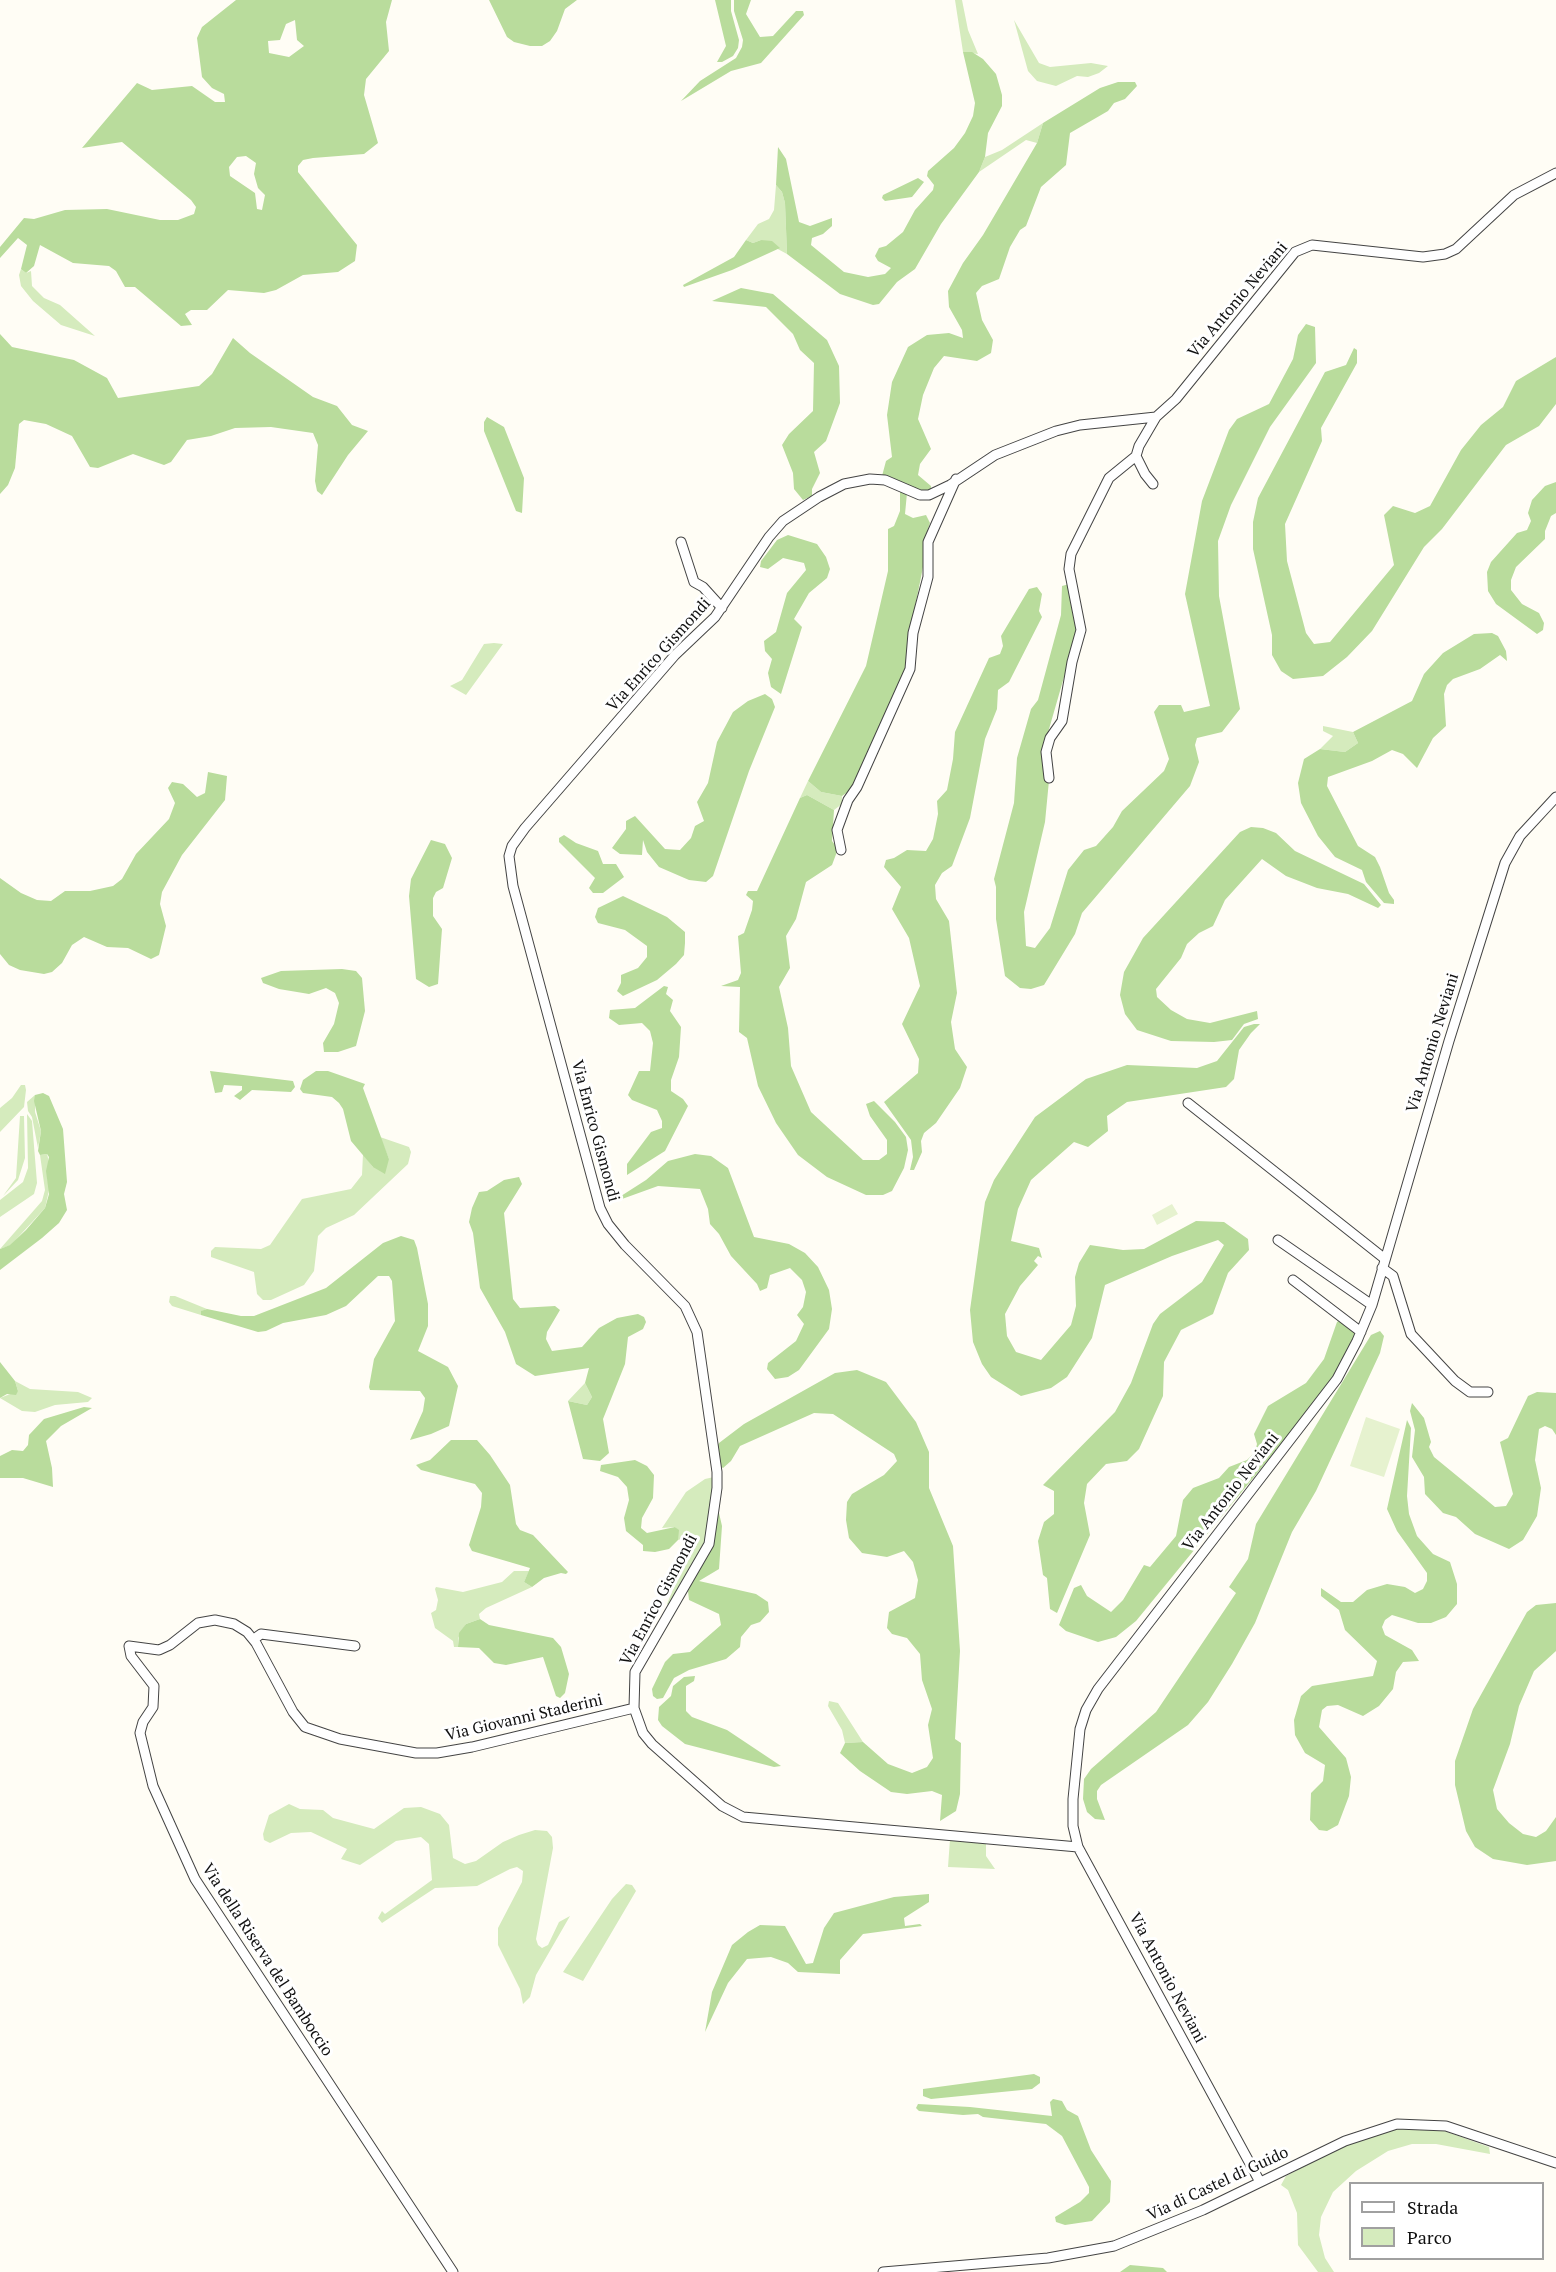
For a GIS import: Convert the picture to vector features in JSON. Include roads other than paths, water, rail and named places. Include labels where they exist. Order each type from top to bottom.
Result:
[{"type":"street","name":"Via Antonio Neviani","points":[[1137,456],[1139,447],[1156,417],[1176,399],[1299,249],[1317,246],[1423,256],[1443,255],[1456,249],[1519,190],[1556,173]]},
{"type":"street","name":"Via Enrico Gismondi","points":[[1078,1847],[742,1817],[722,1806],[652,1744],[640,1728],[634,1708],[635,1672],[710,1539],[718,1474],[696,1326],[687,1309],[625,1245],[608,1224],[600,1208],[513,886],[509,856],[512,846],[525,828],[675,655],[722,608],[769,537],[783,521],[826,492],[854,481],[885,480],[927,495],[950,485],[995,455],[1056,431],[1156,417]]},
{"type":"street","points":[[1048,778],[1046,752],[1050,738],[1062,721],[1071,662],[1082,630],[1069,569],[1071,554],[1109,478],[1137,456],[1145,474],[1154,484]]},
{"type":"street","points":[[841,850],[837,830],[848,800],[857,787],[910,669],[913,633],[928,577],[928,542],[956,479]]},
{"type":"street","points":[[681,542],[694,582],[703,587],[722,608]]},
{"type":"street","name":"Via Antonio Neviani","points":[[1260,2182],[1078,1847],[1073,1826],[1073,1799],[1078,1739],[1089,1705],[1111,1672],[1335,1382],[1361,1332],[1505,863],[1516,841],[1556,797]]},
{"type":"street","points":[[1188,1103],[1241,1149],[1384,1263],[1393,1275],[1411,1334],[1455,1381],[1470,1392],[1488,1392]]},
{"type":"street","points":[[1278,1240],[1371,1305]]},
{"type":"street","points":[[1293,1280],[1361,1332]]},
{"type":"street","name":"Via della Riserva del Bamboccio","points":[[254,1639],[238,1626],[212,1620],[192,1626],[162,1649],[151,1651],[129,1646],[131,1656],[154,1686],[153,1707],[143,1722],[140,1733],[153,1786],[195,1879],[453,2272]]},
{"type":"street","points":[[254,1639],[261,1634],[355,1646]]},
{"type":"street","name":"Via Giovanni Staderini","points":[[254,1639],[300,1722],[318,1733],[350,1742],[416,1753],[438,1753],[634,1708]]},
{"type":"street","name":"Via di Castel di Guido","points":[[883,2272],[1042,2259],[1094,2251],[1156,2231],[1352,2139],[1381,2128],[1408,2123],[1446,2127],[1556,2163]]}]
